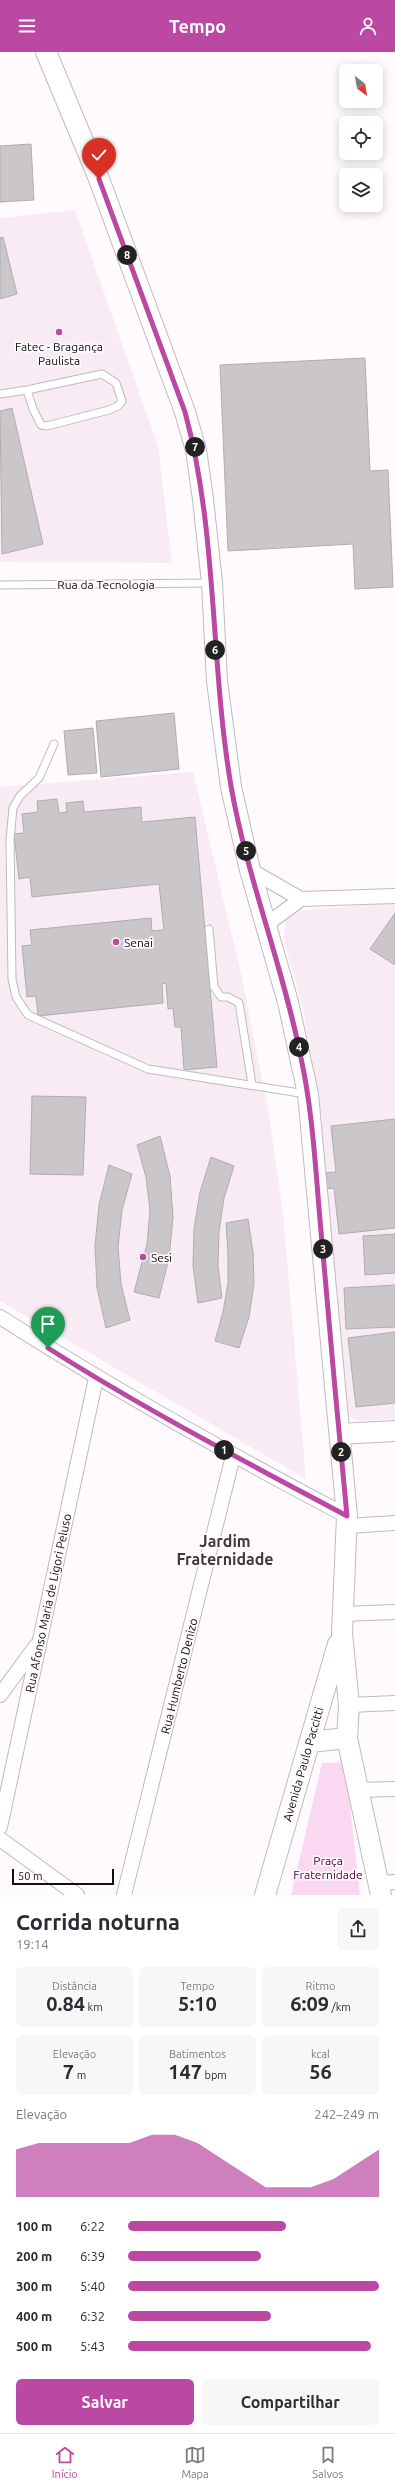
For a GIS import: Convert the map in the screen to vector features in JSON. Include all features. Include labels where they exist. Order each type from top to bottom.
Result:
[{"type":"street","points":[[46,52],[99,179],[185,412],[196,450],[212,583],[217,681],[231,787],[250,870],[296,1033],[308,1094],[347,1521],[342,1624],[349,1705],[347,1738],[358,1790],[385,1887]]},
{"type":"street","points":[[250,870],[301,899],[395,896]]},
{"type":"street","points":[[266,925],[301,899]]},
{"type":"street","points":[[0,1317],[96,1378],[347,1521],[395,1523]]},
{"type":"street","name":"Rua Afonso Maria de Ligori Peluso","points":[[0,1828],[96,1378]]},
{"type":"street","points":[[340,1434],[395,1431]]},
{"type":"street","name":"Rua Humberto Denizo","points":[[124,1895],[234,1456]]},
{"type":"street","points":[[342,1624],[395,1612]]},
{"type":"street","name":"Avenida Paulo Paccitti","points":[[265,1895],[310,1742],[342,1624]]},
{"type":"street","points":[[0,1695],[40,1641]]},
{"type":"street","points":[[349,1705],[395,1703]]},
{"type":"street","points":[[310,1742],[347,1738]]},
{"type":"street","points":[[358,1790],[395,1789]]},
{"type":"street","points":[[0,1838],[77,1895]]},
{"type":"lane","points":[[0,394],[27,390],[102,374],[116,383],[122,401],[118,406],[109,410],[47,426],[41,425],[37,418],[27,390]]},
{"type":"lane","name":"Rua da Tecnologia","points":[[0,584],[212,583]]},
{"type":"lane","points":[[54,744],[39,778],[20,796],[13,808],[10,839],[12,979],[16,997],[28,1015],[148,1069],[252,1084],[308,1094]]},
{"type":"lane","points":[[209,929],[214,987],[222,997],[228,997],[238,1003],[252,1084]]},
{"type":"shaded area","name":"Fatec - Bragança Paulista","points":[[75,210],[158,446],[172,563],[0,562],[0,218]]},
{"type":"shaded area","points":[[193,772],[242,978],[269,1114],[283,1214],[306,1479],[0,1301],[0,787]]},
{"type":"shaded area","points":[[395,903],[395,1419],[359,1421],[349,1417],[344,1400],[322,1173],[322,1118],[303,1009],[284,941],[285,919],[303,910]]},
{"type":"green space","name":"Praça Fraternidade","points":[[345,1762],[360,1895],[291,1895],[322,1763]]},
{"type":"building","points":[[31,144],[34,200],[0,202],[0,146]]},
{"type":"building","points":[[3,237],[17,294],[0,299],[0,238]]},
{"type":"building","points":[[365,358],[370,471],[388,470],[393,587],[355,589],[353,544],[228,551],[220,365]]},
{"type":"building","points":[[12,408],[43,544],[2,554],[0,411]]},
{"type":"building","points":[[174,713],[179,769],[101,777],[96,721]]},
{"type":"building","points":[[93,728],[97,773],[68,775],[64,731]]},
{"type":"building","points":[[57,799],[59,813],[67,812],[66,803],[83,801],[84,812],[141,807],[142,822],[195,817],[217,1067],[184,1070],[181,1027],[175,1027],[173,1008],[168,1009],[166,983],[162,984],[163,1003],[38,1016],[36,996],[27,997],[22,946],[32,945],[30,930],[151,918],[152,931],[164,930],[159,884],[32,897],[30,877],[19,879],[14,834],[24,833],[22,814],[38,812],[37,801]]},
{"type":"building","points":[[395,913],[395,965],[370,949]]},
{"type":"building","points":[[32,1096],[86,1097],[83,1175],[30,1174]]},
{"type":"building","points":[[395,1119],[395,1228],[339,1234],[334,1188],[324,1189],[322,1173],[336,1172],[331,1126]]},
{"type":"building","points":[[160,1136],[170,1176],[173,1217],[169,1258],[159,1298],[134,1292],[147,1244],[150,1210],[146,1177],[137,1145]]},
{"type":"building","points":[[211,1157],[234,1166],[224,1198],[219,1231],[218,1265],[222,1298],[198,1303],[193,1266],[194,1229],[200,1192]]},
{"type":"building","points":[[109,1165],[132,1174],[122,1210],[118,1247],[121,1284],[130,1320],[106,1328],[97,1288],[95,1246],[99,1205]]},
{"type":"building","points":[[248,1219],[253,1252],[254,1284],[249,1317],[239,1348],[215,1341],[223,1312],[228,1283],[226,1223]]},
{"type":"building","points":[[395,1234],[395,1273],[365,1275],[363,1236]]},
{"type":"building","points":[[395,1285],[395,1327],[346,1329],[344,1288]]},
{"type":"building","points":[[395,1332],[395,1403],[356,1407],[348,1338]]},
{"type":"place","name":"Fatec - Bragança Paulista","points":[[59,332]]},
{"type":"place","name":"Senai","points":[[116,942]]},
{"type":"place","name":"Sesi","points":[[143,1257]]},
{"type":"district","name":"Jardim Fraternidade","points":[[225,1550]]},
{"type":"route","points":[[48,1348],[96,1378],[234,1456],[347,1516],[308,1094],[301,1056],[288,1002],[250,870],[231,787],[217,681],[212,583],[196,450],[185,412],[99,179]]}]
